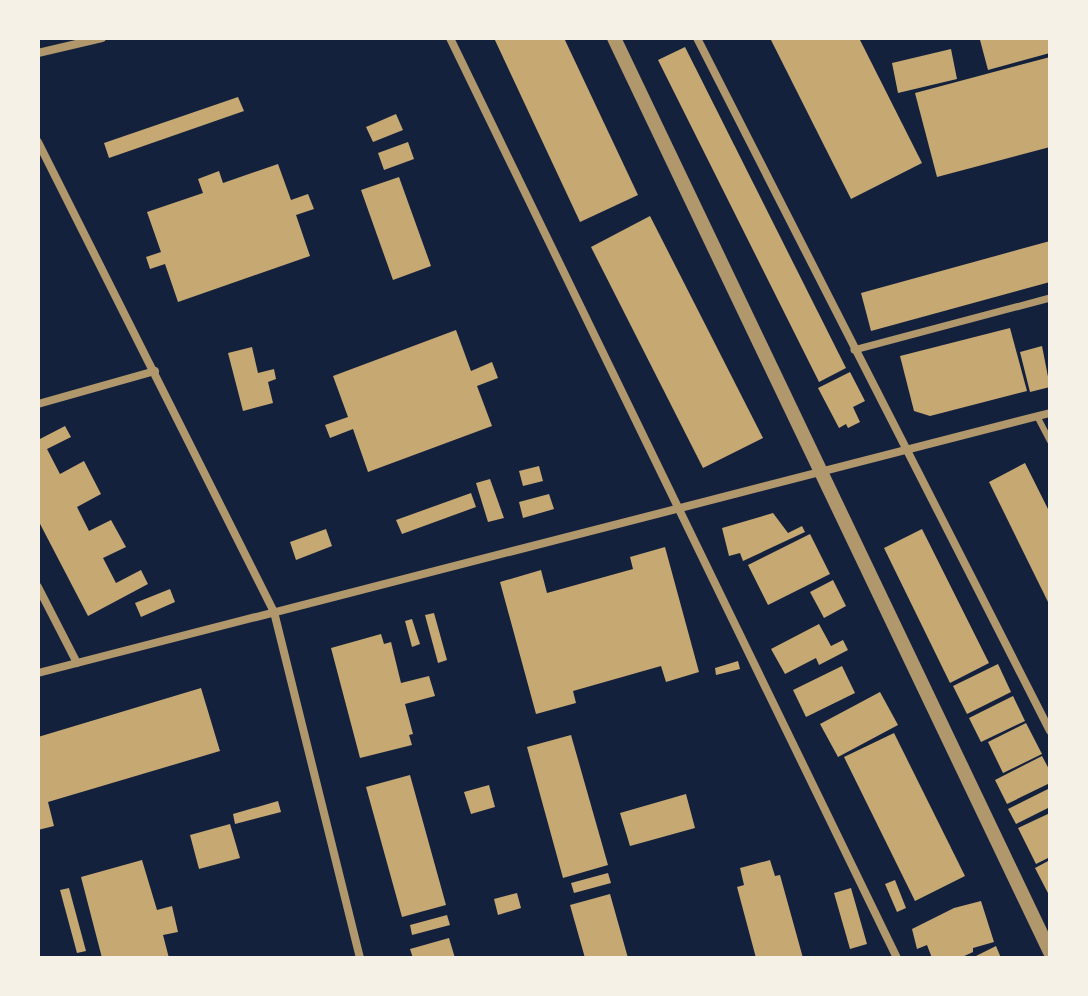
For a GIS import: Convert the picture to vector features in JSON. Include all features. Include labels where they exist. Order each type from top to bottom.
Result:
[{"type":"street","points":[[38,53],[102,38]]},
{"type":"street","points":[[450,38],[897,958]]},
{"type":"street","points":[[614,38],[1050,952]]},
{"type":"street","points":[[697,38],[1050,731]]},
{"type":"street","points":[[38,142],[274,612],[360,958]]},
{"type":"street","points":[[854,350],[1050,298]]},
{"type":"street","points":[[38,404],[155,371]]},
{"type":"street","points":[[38,673],[1050,413]]},
{"type":"street","points":[[38,587],[77,663]]},
{"type":"lane","points":[[1037,416],[1050,441]]},
{"type":"building","points":[[494,38],[564,38],[638,195],[580,222]]},
{"type":"building","points":[[770,38],[859,38],[922,163],[851,199]]},
{"type":"building","points":[[1050,38],[1050,53],[988,70],[980,40]]},
{"type":"building","points":[[685,47],[846,368],[819,382],[658,60]]},
{"type":"building","points":[[951,49],[957,79],[898,93],[892,63]]},
{"type":"building","points":[[1050,57],[1050,147],[937,177],[915,93]]},
{"type":"building","points":[[238,97],[244,111],[109,158],[104,143]]},
{"type":"building","points":[[396,114],[403,130],[373,142],[366,127]]},
{"type":"building","points":[[408,142],[414,159],[384,170],[378,153]]},
{"type":"building","points":[[278,164],[291,200],[308,194],[314,209],[296,215],[310,256],[178,302],[165,264],[150,269],[146,257],[161,252],[147,212],[203,193],[198,179],[219,171],[223,183]]},
{"type":"building","points":[[399,177],[431,266],[393,280],[361,190]]},
{"type":"building","points":[[650,216],[763,438],[703,468],[591,247]]},
{"type":"building","points":[[1050,241],[1050,282],[871,331],[861,293]]},
{"type":"building","points":[[1010,328],[1027,391],[930,416],[914,411],[900,356]]},
{"type":"building","points":[[456,330],[471,371],[492,362],[498,378],[477,386],[492,426],[368,472],[353,429],[330,438],[325,425],[348,417],[333,376]]},
{"type":"building","points":[[1042,346],[1050,387],[1030,392],[1020,352]]},
{"type":"building","points":[[252,347],[258,373],[274,369],[276,379],[268,382],[273,403],[243,411],[228,353]]},
{"type":"building","points":[[850,372],[865,401],[853,407],[860,422],[848,428],[846,424],[839,428],[818,388]]},
{"type":"building","points":[[65,426],[71,437],[47,449],[60,474],[84,461],[101,494],[77,507],[89,531],[111,520],[126,547],[103,558],[116,583],[141,570],[148,584],[88,616],[38,520],[38,440]]},
{"type":"building","points":[[1025,463],[1050,513],[1050,606],[989,482]]},
{"type":"building","points":[[539,466],[543,481],[523,486],[519,471]]},
{"type":"building","points":[[490,479],[504,518],[488,522],[476,483]]},
{"type":"building","points":[[471,493],[476,507],[402,534],[396,520]]},
{"type":"building","points":[[549,494],[554,509],[523,518],[519,502]]},
{"type":"building","points":[[773,513],[788,533],[802,526],[805,532],[743,561],[740,553],[729,556],[722,528]]},
{"type":"building","points":[[326,529],[332,546],[296,560],[290,542]]},
{"type":"building","points":[[922,529],[989,663],[950,683],[884,548]]},
{"type":"building","points":[[810,534],[830,574],[768,605],[748,565]]},
{"type":"building","points":[[665,547],[699,672],[666,682],[661,666],[573,691],[576,703],[536,714],[500,582],[541,570],[547,593],[633,569],[630,557]]},
{"type":"building","points":[[833,580],[846,606],[824,618],[810,592]]},
{"type":"building","points":[[170,589],[175,602],[141,617],[135,603]]},
{"type":"building","points":[[434,613],[447,660],[438,663],[425,615]]},
{"type":"building","points":[[412,619],[420,644],[412,647],[405,621]]},
{"type":"building","points":[[819,624],[831,646],[843,640],[848,650],[819,665],[816,658],[785,674],[771,649]]},
{"type":"building","points":[[381,634],[384,644],[391,642],[401,683],[429,676],[435,696],[405,704],[413,734],[409,735],[412,745],[360,758],[331,648]]},
{"type":"building","points":[[738,661],[740,669],[716,675],[715,668]]},
{"type":"building","points":[[998,664],[1011,692],[967,714],[953,686]]},
{"type":"building","points":[[842,666],[855,693],[806,717],[793,690]]},
{"type":"building","points":[[201,688],[220,751],[48,802],[54,826],[38,830],[38,737]]},
{"type":"building","points":[[880,692],[898,725],[838,757],[820,724]]},
{"type":"building","points":[[1013,696],[1025,721],[981,742],[969,718]]},
{"type":"building","points":[[1026,723],[1042,754],[1003,773],[988,742]]},
{"type":"building","points":[[894,733],[965,876],[915,901],[844,757]]},
{"type":"building","points":[[571,735],[608,865],[563,878],[527,747]]},
{"type":"building","points":[[1042,756],[1050,771],[1050,783],[1007,804],[995,780]]},
{"type":"building","points":[[410,775],[446,905],[402,917],[366,787]]},
{"type":"building","points":[[489,785],[495,807],[471,814],[464,792]]},
{"type":"building","points":[[1050,788],[1050,807],[1016,824],[1008,809]]},
{"type":"building","points":[[686,794],[695,828],[630,846],[620,813]]},
{"type":"building","points":[[278,801],[281,812],[235,824],[233,814]]},
{"type":"building","points":[[1050,813],[1050,857],[1036,864],[1018,828]]},
{"type":"building","points":[[230,824],[240,858],[199,869],[190,835]]},
{"type":"building","points":[[142,860],[157,910],[172,906],[178,932],[163,935],[169,958],[102,958],[81,877]]},
{"type":"building","points":[[770,860],[775,876],[780,875],[803,958],[756,958],[737,887],[744,885],[740,868]]},
{"type":"building","points":[[1050,860],[1050,897],[1035,868]]},
{"type":"building","points":[[608,873],[611,883],[574,893],[571,883]]},
{"type":"building","points":[[895,880],[906,908],[897,912],[885,884]]},
{"type":"building","points":[[69,888],[86,951],[77,953],[60,890]]},
{"type":"building","points":[[851,888],[867,944],[850,949],[834,893]]},
{"type":"building","points":[[517,893],[521,908],[498,915],[494,899]]},
{"type":"building","points":[[610,894],[628,958],[585,958],[570,905]]},
{"type":"building","points":[[981,901],[994,942],[973,948],[973,952],[960,958],[932,958],[927,945],[917,949],[912,929],[954,908]]},
{"type":"building","points":[[447,915],[450,925],[412,935],[410,925]]},
{"type":"building","points":[[449,938],[455,958],[413,958],[410,949]]},
{"type":"building","points":[[996,946],[1001,958],[972,958]]}]
